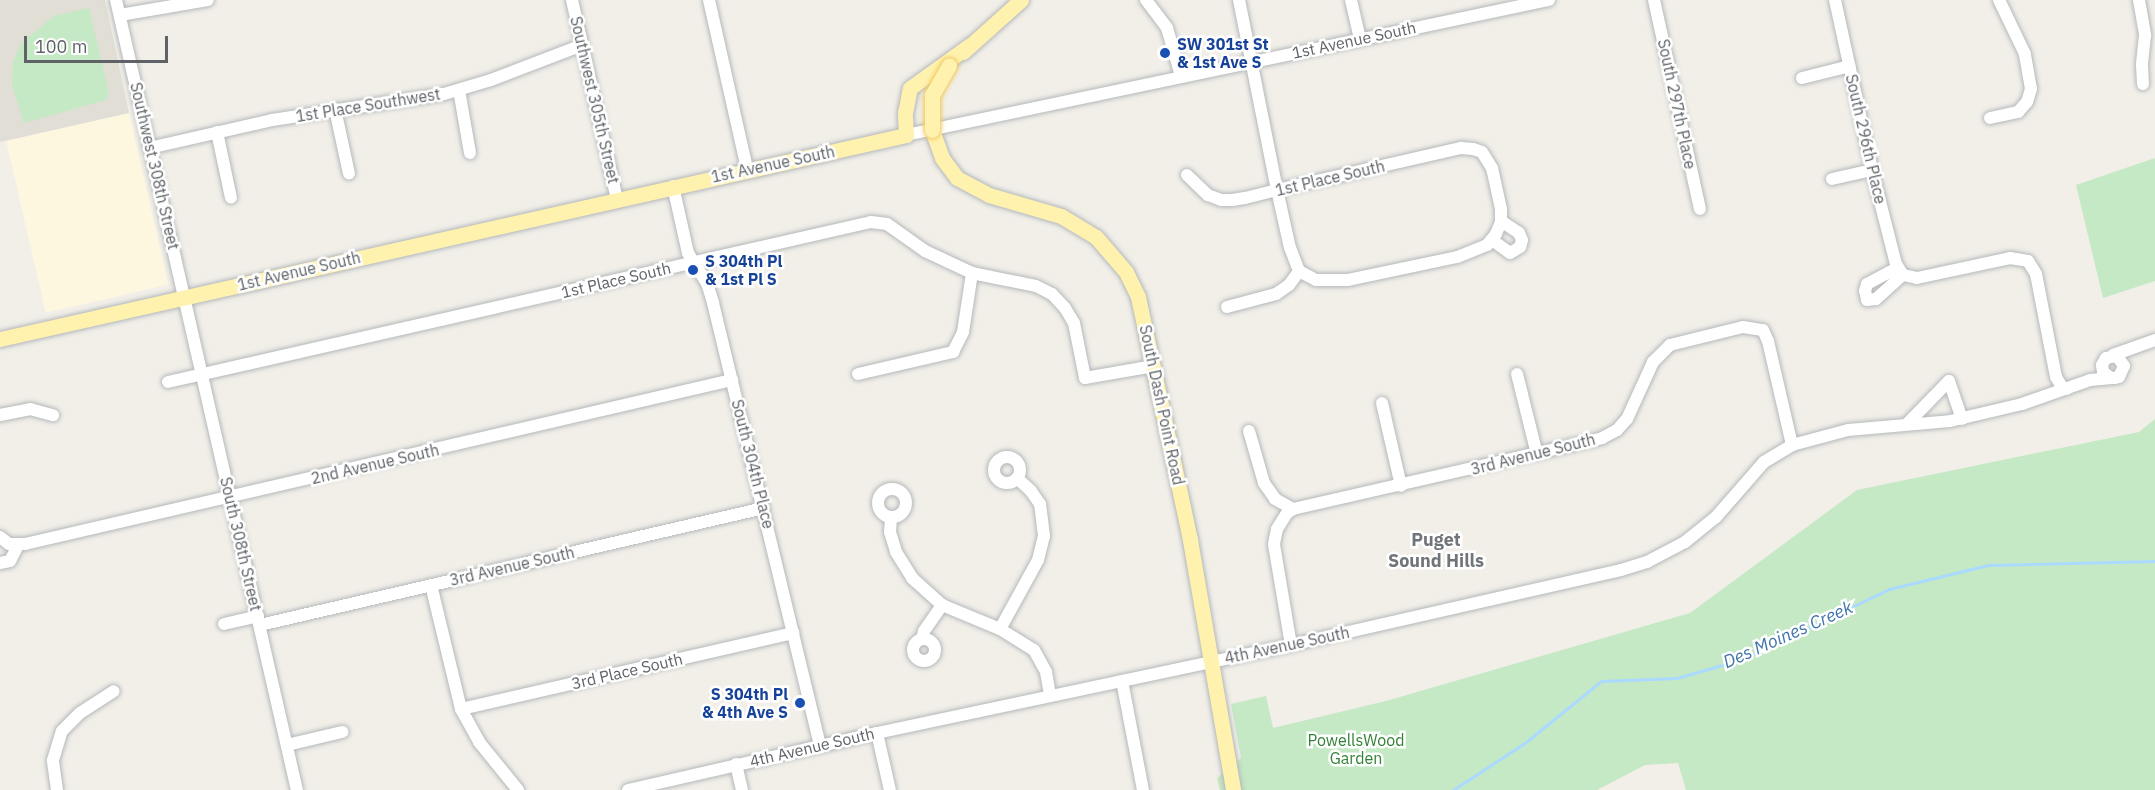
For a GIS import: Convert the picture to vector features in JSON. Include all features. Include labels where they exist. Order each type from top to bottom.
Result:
[{"type":"main road","points":[[906,135],[904,112],[910,88],[970,45],[1022,0]]},
{"type":"main road","name":"South Dash Point Road","points":[[970,45],[949,66],[932,95],[932,130],[942,158],[957,178],[989,195],[1060,216],[1096,237],[1126,272],[1138,297],[1190,540],[1209,662],[1233,790]]},
{"type":"main road","name":"1st Avenue South","points":[[0,339],[906,135]]},
{"type":"street","name":"Southwest 308th Street","points":[[116,0],[185,297]]},
{"type":"street","points":[[120,15],[208,0]]},
{"type":"street","name":"Southwest 305th Street","points":[[572,0],[617,199]]},
{"type":"street","points":[[709,0],[747,169]]},
{"type":"street","points":[[1146,0],[1167,28],[1181,76]]},
{"type":"street","points":[[1239,0],[1292,258],[1299,271],[1316,280],[1348,280],[1464,255],[1480,249],[1494,237],[1501,221],[1518,233],[1522,240],[1520,247],[1510,253],[1494,237]]},
{"type":"street","points":[[1351,0],[1360,39]]},
{"type":"street","name":"1st Avenue South","points":[[906,135],[1549,0]]},
{"type":"street","name":"South 297th Place","points":[[1654,0],[1700,208]]},
{"type":"street","name":"South 296th Place","points":[[1835,0],[1872,170],[1900,272],[1917,278],[2003,260],[2022,259],[2034,269],[2053,368],[2059,382],[2067,389]]},
{"type":"street","points":[[1990,118],[2018,112],[2026,104],[2031,89],[2025,54],[1999,0]]},
{"type":"street","points":[[2139,0],[2145,28],[2143,84]]},
{"type":"street","name":"1st Place Southwest","points":[[149,148],[335,109],[429,97],[459,90],[520,70],[582,45]]},
{"type":"street","points":[[1802,78],[1850,66]]},
{"type":"street","points":[[459,90],[470,153]]},
{"type":"street","points":[[335,109],[349,174]]},
{"type":"street","points":[[217,132],[231,198]]},
{"type":"street","name":"1st Place South","points":[[1187,175],[1208,195],[1221,200],[1277,190],[1461,148],[1482,152],[1492,168],[1501,221]]},
{"type":"street","points":[[1832,179],[1872,170]]},
{"type":"street","name":"South 304th Place","points":[[673,186],[693,262],[707,283],[764,508],[820,746]]},
{"type":"street","name":"1st Place South","points":[[168,382],[871,222],[887,224],[925,250],[972,273],[1036,286],[1052,294],[1065,308],[1074,323],[1085,378],[1154,366]]},
{"type":"street","points":[[1227,307],[1276,294],[1289,285],[1299,271]]},
{"type":"street","points":[[858,374],[953,352],[963,332],[972,273]]},
{"type":"street","name":"South 308th Street","points":[[185,297],[297,790]]},
{"type":"street","name":"3rd Avenue South","points":[[1293,509],[1593,441],[1617,430],[1631,414],[1653,362],[1665,348],[1690,338],[1737,328],[1760,327],[1767,336],[1792,445]]},
{"type":"street","points":[[2138,346],[2131,350],[2122,374],[2111,378],[2103,372],[2102,366],[2106,357],[2155,340]]},
{"type":"street","points":[[2113,355],[2121,359],[2124,366]]},
{"type":"street","name":"4th Avenue South","points":[[2090,380],[2102,366]]},
{"type":"street","points":[[1517,374],[1537,454]]},
{"type":"street","name":"4th Avenue South","points":[[628,790],[1050,695],[1291,645],[1647,562],[1668,553],[1700,531],[1721,511],[1754,471],[1773,455],[1792,445],[1848,430],[1962,419],[2022,404],[2090,380],[2111,378]]},
{"type":"street","name":"2nd Avenue South","points":[[0,562],[10,561],[9,542],[231,498],[732,380]]},
{"type":"street","points":[[1906,424],[1948,381],[1962,419]]},
{"type":"street","points":[[1382,403],[1401,486]]},
{"type":"street","points":[[0,415],[30,409],[53,415]]},
{"type":"street","points":[[1249,431],[1260,471],[1269,491],[1277,501],[1293,509],[1281,519],[1274,544],[1291,645]]},
{"type":"street","points":[[1000,629],[1038,560],[1044,536],[1040,504],[1017,478]]},
{"type":"street","name":"3rd Avenue South","points":[[224,624],[259,621],[431,585],[764,508]]},
{"type":"street","points":[[891,518],[890,532],[901,563],[912,578],[942,605],[1000,629],[1025,643],[1038,655],[1046,672],[1050,695]]},
{"type":"street","points":[[431,585],[461,709],[478,742],[518,790]]},
{"type":"street","points":[[922,639],[924,631],[942,605]]},
{"type":"street","name":"3rd Place South","points":[[461,709],[793,633]]},
{"type":"street","points":[[1122,681],[1143,790]]},
{"type":"street","points":[[57,790],[53,760],[54,736],[74,718],[114,691]]},
{"type":"street","points":[[287,745],[342,732]]},
{"type":"street","points":[[877,733],[890,790]]},
{"type":"street","points":[[736,764],[742,790]]},
{"type":"shaded area","points":[[0,0],[105,0],[129,113],[0,142]]},
{"type":"shaded area","points":[[129,113],[169,284],[46,313],[6,141]]},
{"type":"green space","points":[[89,8],[109,94],[106,100],[24,123],[12,85],[13,62],[21,43],[54,16]]},
{"type":"green space","points":[[2155,158],[2155,281],[2103,298],[2076,185]]},
{"type":"green space","name":"PowellsWood Garden","points":[[2155,419],[2155,790],[1686,790],[1678,763],[1645,765],[1597,790],[1220,790],[1217,778],[1241,758],[1231,704],[1266,696],[1273,728],[1386,701],[1690,613],[1857,490],[2139,432]]},
{"type":"waterway","name":"Des Moines Creek","points":[[1453,790],[1526,742],[1601,681],[1677,678],[1743,659],[1889,589],[1988,565],[2155,561]]},
{"type":"place","name":"SW 301st St & 1st Ave S","points":[[1165,53]]},
{"type":"place","name":"S 304th Pl & 1st Pl S","points":[[693,270]]},
{"type":"place","name":"S 304th Pl & 4th Ave S","points":[[800,703]]},
{"type":"district","name":"Puget Sound Hills","points":[[1436,551]]}]
